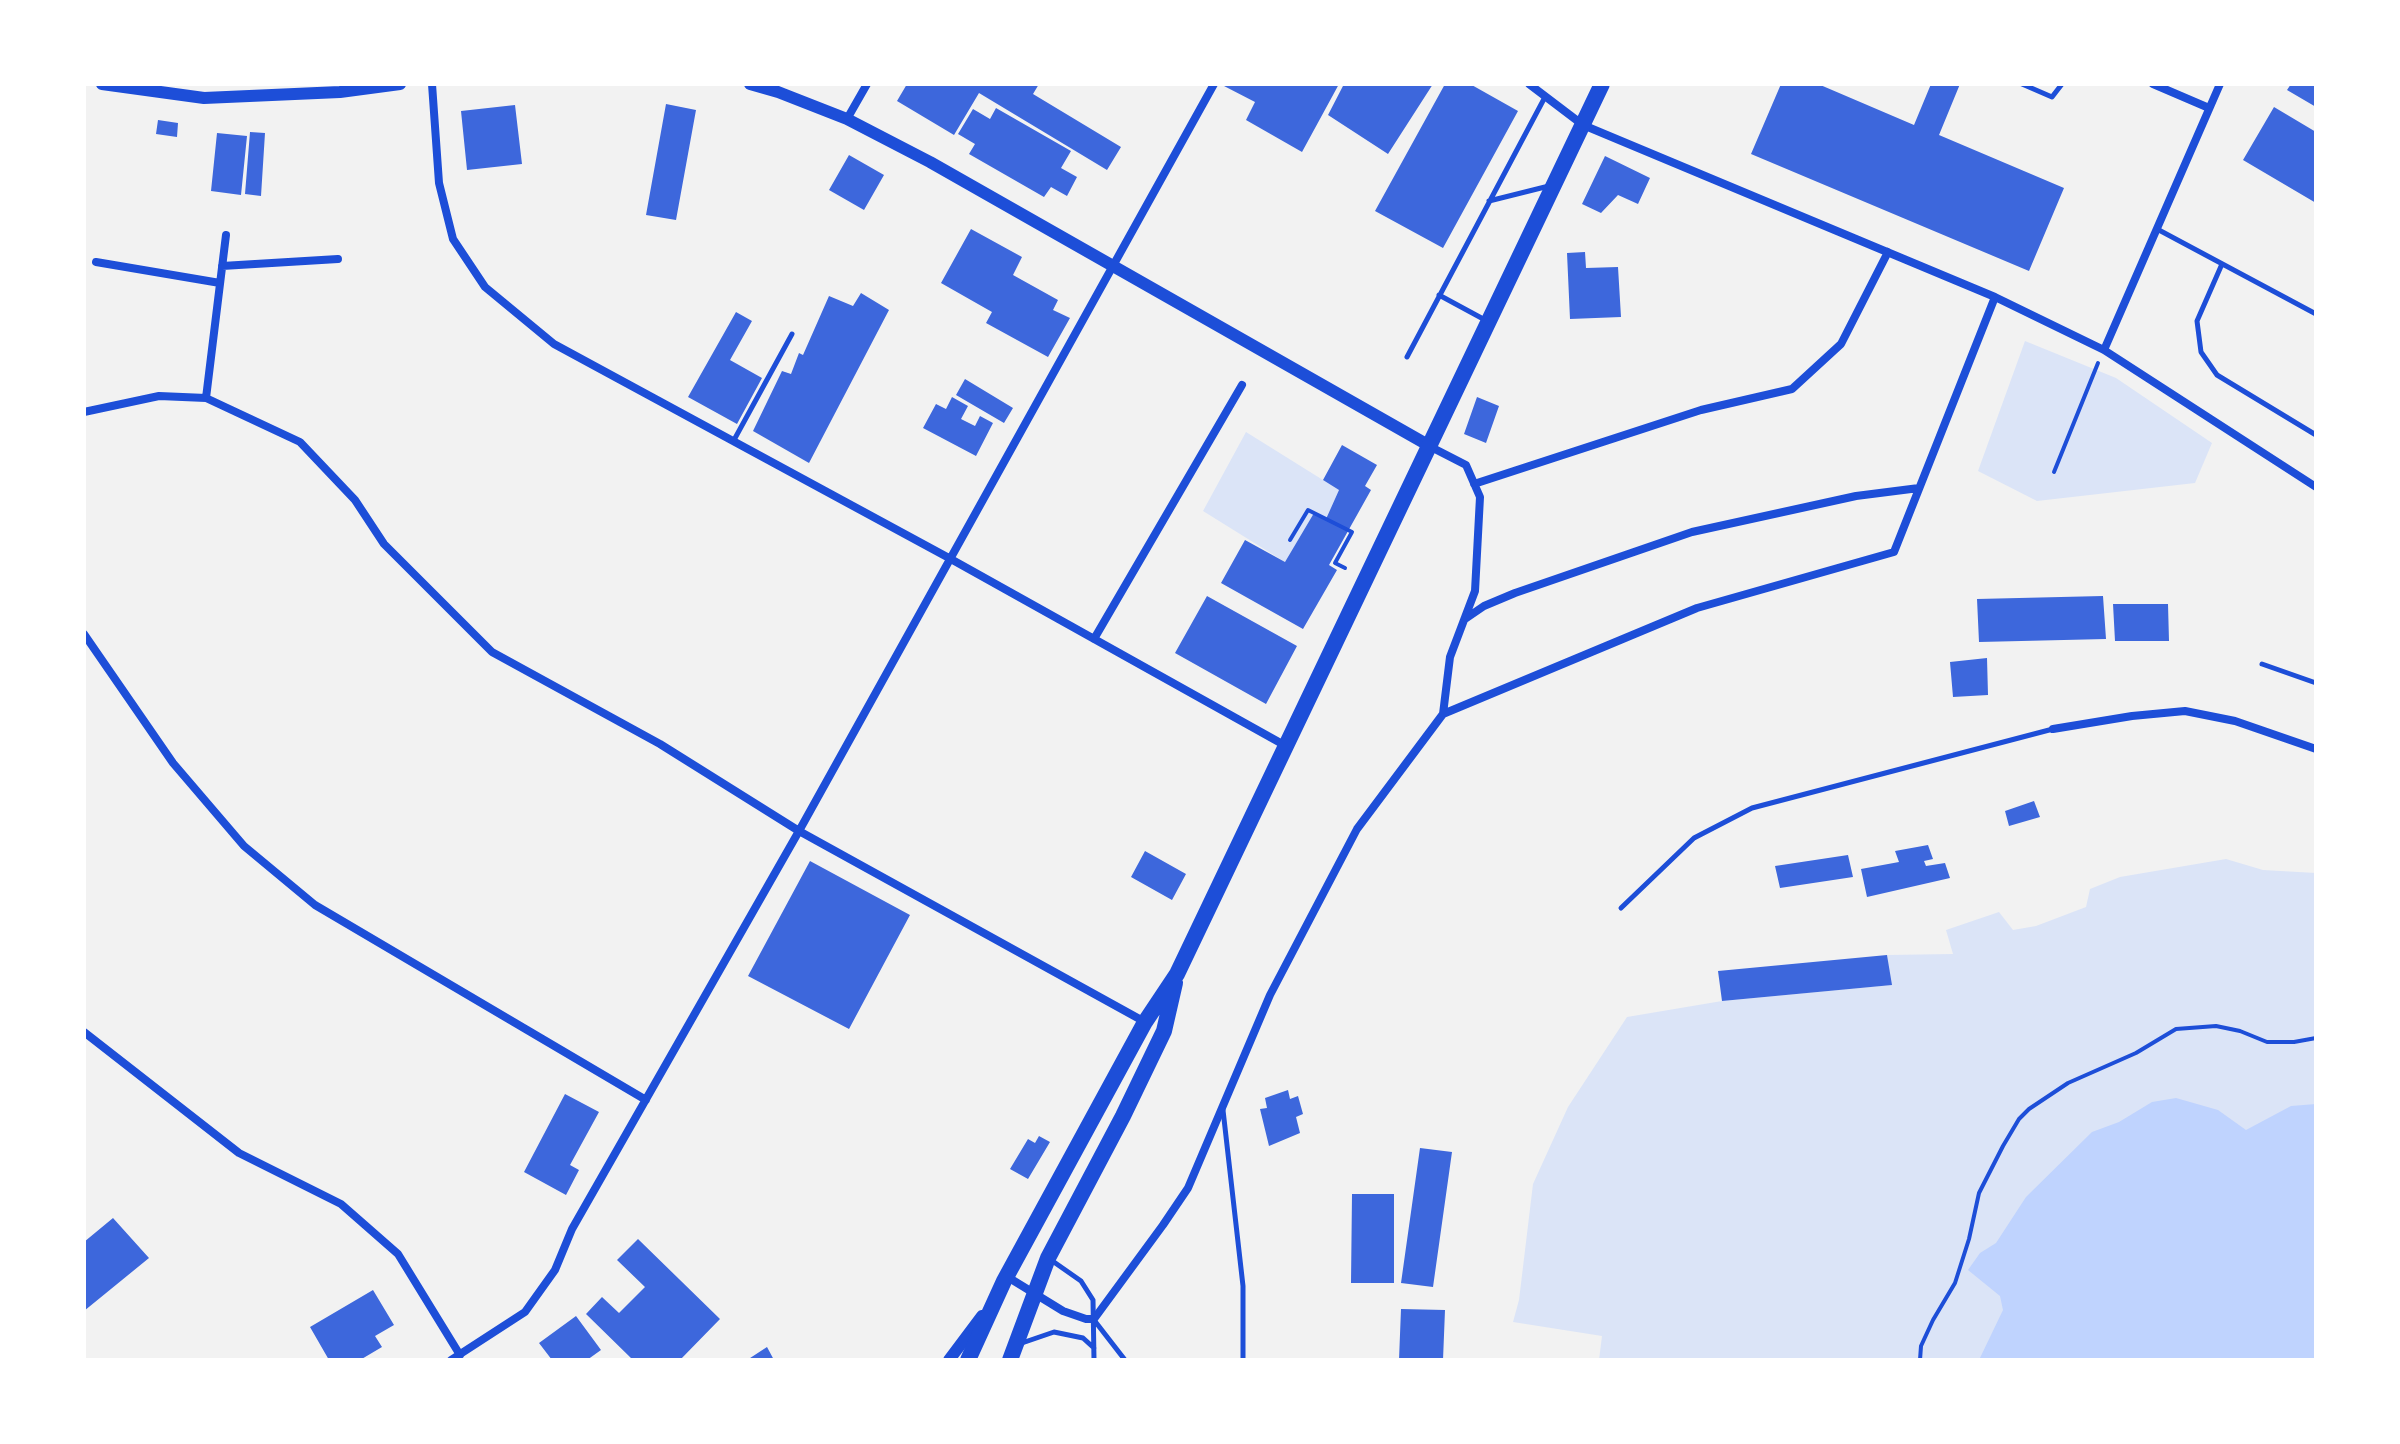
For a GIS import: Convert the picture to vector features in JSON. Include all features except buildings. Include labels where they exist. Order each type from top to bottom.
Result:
[{"type":"highway","points":[[968,1360],[993,1300],[1145,1022],[1177,974],[1602,84]]},
{"type":"highway","points":[[1012,1353],[1048,1258],[1164,1031],[1177,974]]},
{"type":"highway","points":[[1132,1094],[1136,1071],[1153,1035],[1145,1022]]},
{"type":"street","points":[[102,84],[204,98],[340,92],[400,84]]},
{"type":"street","points":[[432,84],[439,183],[453,239],[485,287],[554,344],[949,558],[1287,747]]},
{"type":"street","points":[[750,84],[847,119],[1115,265],[1466,465],[1480,497],[1475,591],[1450,657],[1443,714],[1357,829],[1270,995],[1188,1188],[1094,1319],[1063,1311],[1006,1276]]},
{"type":"street","points":[[847,119],[867,84]]},
{"type":"street","points":[[451,1360],[525,1312],[555,1270],[572,1229],[799,831],[1214,84]]},
{"type":"street","points":[[1529,84],[1583,125],[1995,297],[2104,350],[2316,487]]},
{"type":"street","points":[[2153,84],[2209,108]]},
{"type":"street","points":[[2104,350],[2220,84]]},
{"type":"street","points":[[206,398],[226,235]]},
{"type":"street","points":[[1474,484],[1701,410],[1792,389],[1841,344],[1888,252]]},
{"type":"street","points":[[222,266],[338,259]]},
{"type":"street","points":[[96,262],[220,283]]},
{"type":"street","points":[[1443,714],[1697,608],[1894,552],[1995,297]]},
{"type":"street","points":[[1094,639],[1242,385]]},
{"type":"street","points":[[84,412],[159,396],[206,398],[300,442],[355,500],[384,544],[492,652],[660,744],[799,831],[1145,1022]]},
{"type":"street","points":[[1465,620],[1484,606],[1515,593],[1692,532],[1856,496],[1919,488]]},
{"type":"street","points":[[84,634],[173,763],[244,846],[315,905],[646,1100]]},
{"type":"street","points":[[2053,729],[2185,711],[2235,721],[2316,749]]},
{"type":"street","points":[[84,1032],[239,1153],[341,1204],[398,1254],[460,1355]]},
{"type":"street","points":[[949,1360],[993,1300]]},
{"type":"lane","points":[[2022,84],[2052,97],[2062,84]]},
{"type":"lane","points":[[1407,357],[1546,97]]},
{"type":"lane","points":[[1489,201],[1554,184]]},
{"type":"lane","points":[[2156,229],[2316,314]]},
{"type":"lane","points":[[2222,264],[2197,321],[2201,352],[2217,375],[2316,435]]},
{"type":"lane","points":[[1439,295],[1488,321]]},
{"type":"lane","points":[[733,441],[792,334]]},
{"type":"lane","points":[[2262,664],[2316,683]]},
{"type":"lane","points":[[1621,908],[1694,838],[1752,808],[2053,729]]},
{"type":"lane","points":[[1223,1107],[1243,1286],[1243,1360]]},
{"type":"lane","points":[[1048,1258],[1081,1281],[1093,1300],[1094,1360]]},
{"type":"lane","points":[[1094,1319],[1125,1360]]},
{"type":"lane","points":[[1012,1353],[1054,1332],[1083,1338],[1094,1348]]},
{"type":"path","points":[[2054,472],[2093,375]]},
{"type":"path","points":[[1290,540],[1308,510],[1352,532],[1335,563],[1345,568]]},
{"type":"path","points":[[1920,1360],[1921,1346],[1955,1283],[1979,1193],[2019,1119],[2029,1109],[2068,1083],[2136,1053],[2176,1029],[2216,1026],[2240,1031],[2267,1042],[2316,1038]]},
{"type":"shaded area","points":[[2025,341],[2116,378],[2212,443],[2195,483],[2037,501],[1978,471]]},
{"type":"shaded area","points":[[1246,432],[1339,490],[1326,519],[1314,513],[1285,562],[1203,511]]},
{"type":"shaded area","points":[[2226,859],[2263,870],[2316,873],[2316,1360],[1599,1360],[1602,1336],[1513,1322],[1519,1300],[1533,1184],[1568,1107],[1627,1017],[1722,1001],[1891,985],[1887,955],[1953,954],[1946,930],[1999,912],[2013,930],[2036,926],[2086,907],[2090,889],[2120,877]]},
{"type":"water","points":[[2176,1098],[2218,1110],[2246,1130],[2291,1106],[2316,1104],[2316,1360],[1979,1360],[2003,1310],[2000,1296],[1968,1270],[1980,1253],[1996,1243],[2026,1197],[2092,1132],[2119,1122],[2152,1102]]}]
